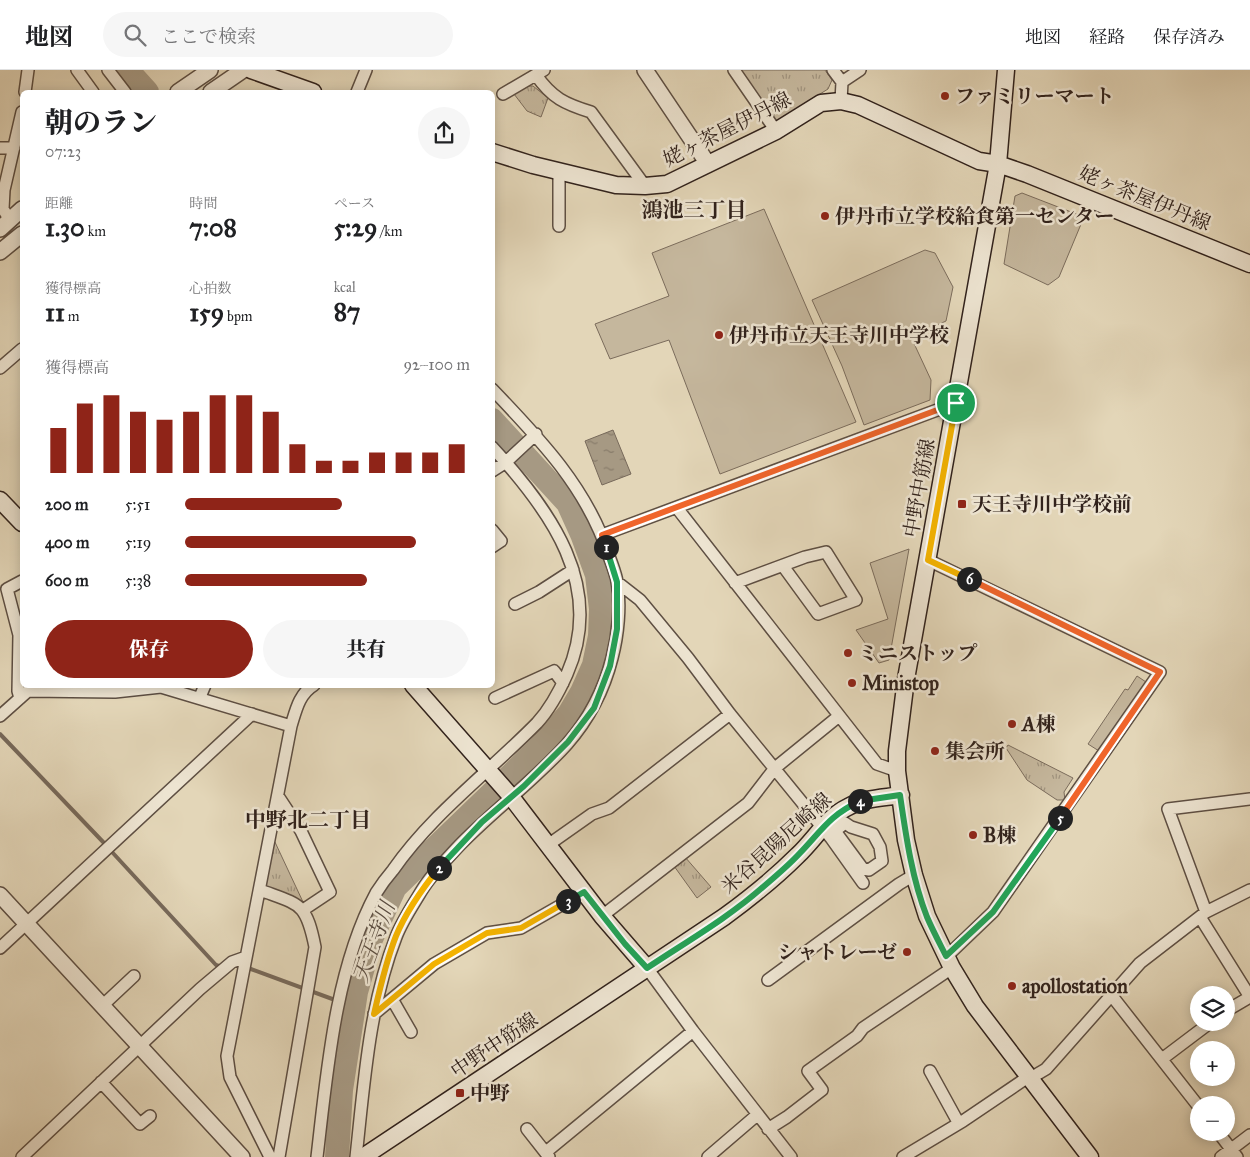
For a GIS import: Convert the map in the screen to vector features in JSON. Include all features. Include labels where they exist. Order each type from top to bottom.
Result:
[{"type":"main road","points":[[251,70],[307,90]]},
{"type":"main road","name":"中野中筋線","points":[[900,795],[897,751],[906,679],[998,164],[1006,70]]},
{"type":"main road","name":"姥ヶ茶屋伊丹線","points":[[495,153],[559,172],[616,185],[645,186],[668,184],[776,131],[821,104],[841,101],[858,104],[978,162],[998,164],[1088,198],[1250,264]]},
{"type":"main road","points":[[0,500],[19,516]]},
{"type":"main road","points":[[416,688],[510,796],[602,916],[647,968]]},
{"type":"main road","points":[[900,795],[906,840],[914,875],[927,916],[949,962],[975,1006],[1090,1157]]},
{"type":"main road","name":"米谷昆陽尼崎線","points":[[647,968],[724,917],[762,888],[800,854],[829,832],[839,812],[860,801],[900,795]]},
{"type":"main road","name":"中野中筋線","points":[[363,1157],[647,968]]},
{"type":"street","points":[[25,90],[28,70]]},
{"type":"street","points":[[77,70],[92,90]]},
{"type":"street","points":[[108,70],[123,90]]},
{"type":"street","points":[[181,90],[210,70]]},
{"type":"street","points":[[214,90],[243,70]]},
{"type":"street","points":[[358,90],[366,70]]},
{"type":"street","points":[[645,70],[708,164]]},
{"type":"street","points":[[734,70],[776,131]]},
{"type":"street","points":[[833,70],[842,82],[841,101]]},
{"type":"street","points":[[842,82],[860,70]]},
{"type":"street","points":[[504,94],[540,73],[546,89],[555,98],[591,112],[645,186]]},
{"type":"street","points":[[5,225],[2,190],[20,121]]},
{"type":"street","points":[[0,148],[14,148]]},
{"type":"street","points":[[559,172],[555,212],[559,226]]},
{"type":"street","points":[[5,225],[20,211]]},
{"type":"street","points":[[0,252],[20,236]]},
{"type":"street","points":[[0,368],[20,351]]},
{"type":"street","points":[[356,1157],[374,1014],[382,978],[396,936],[424,887],[444,862],[482,822],[568,742],[594,708],[615,647],[618,607],[617,582],[602,535],[568,474],[495,393]]},
{"type":"street","points":[[602,535],[956,403]]},
{"type":"street","points":[[495,469],[508,460],[533,437]]},
{"type":"street","points":[[317,1157],[325,1085],[340,1001],[352,952],[376,892],[426,828],[490,772],[538,721],[555,700],[574,659],[580,617],[578,592],[573,570],[562,539],[547,514],[508,460],[495,449]]},
{"type":"street","points":[[676,508],[877,764],[897,771]]},
{"type":"street","points":[[495,534],[501,541],[495,544]]},
{"type":"street","points":[[735,583],[805,557],[826,552],[856,600],[818,614],[783,566]]},
{"type":"street","points":[[768,1129],[787,1118],[822,1090],[808,1070],[857,1036],[863,1028],[949,962],[993,912],[1160,672],[928,560]]},
{"type":"street","points":[[515,604],[539,592],[573,570]]},
{"type":"street","points":[[20,582],[7,589],[18,635],[18,691],[20,698]]},
{"type":"street","points":[[617,582],[640,600],[688,658],[730,714],[829,832],[863,883]]},
{"type":"street","points":[[495,698],[554,671],[562,684]]},
{"type":"street","points":[[0,716],[28,691],[115,692],[152,688]]},
{"type":"street","points":[[165,688],[200,697],[291,726]]},
{"type":"street","points":[[200,697],[203,688]]},
{"type":"street","points":[[270,1157],[230,1078],[227,1056],[291,726],[299,700],[309,688]]},
{"type":"street","points":[[0,948],[252,714]]},
{"type":"street","points":[[548,845],[592,814],[609,808],[730,714]]},
{"type":"street","points":[[602,916],[748,803],[775,768],[839,716]]},
{"type":"street","points":[[278,796],[301,831],[330,892],[303,910]]},
{"type":"street","points":[[1235,1006],[1250,997],[1203,915],[1168,809],[1250,799]]},
{"type":"street","points":[[768,980],[790,968],[837,922],[914,875]]},
{"type":"street","points":[[260,890],[294,903],[303,910],[310,926],[315,947],[279,1157]]},
{"type":"street","points":[[903,1157],[1046,1069],[1140,963],[1203,915],[1250,890]]},
{"type":"street","points":[[374,1014],[434,964],[487,933],[521,928],[584,892]]},
{"type":"street","points":[[0,895],[242,1157]]},
{"type":"street","points":[[22,1157],[200,989],[232,962],[246,957]]},
{"type":"street","points":[[647,968],[693,1031],[791,1157]]},
{"type":"street","points":[[102,1006],[134,976]]},
{"type":"street","points":[[1112,996],[1191,1096]]},
{"type":"street","points":[[392,999],[411,1032]]},
{"type":"street","points":[[527,1129],[548,1155],[693,1031]]},
{"type":"street","points":[[1162,1059],[1199,1031]]},
{"type":"street","points":[[930,1071],[958,1122]]},
{"type":"street","points":[[101,1082],[140,1124]]},
{"type":"street","points":[[708,1157],[757,1115]]},
{"type":"street","points":[[131,1133],[150,1116]]},
{"type":"street","points":[[1221,1157],[1234,1153],[1250,1135]]},
{"type":"street","points":[[1225,1141],[1234,1153]]},
{"type":"green space","points":[[740,70],[825,70],[832,80],[828,89],[775,122]]},
{"type":"green space","points":[[528,86],[533,86],[548,98],[541,117],[527,111],[514,94]]},
{"type":"green space","points":[[1022,193],[1084,217],[1059,277],[1048,285],[1004,264],[1015,196]]},
{"type":"green space","points":[[764,209],[856,422],[720,474],[669,340],[610,359],[595,324],[669,296],[652,253]]},
{"type":"green space","points":[[925,250],[935,253],[953,287],[946,321],[911,337],[931,380],[930,400],[864,425],[842,366],[812,300]]},
{"type":"green space","points":[[909,549],[889,660],[879,663],[856,630],[888,619],[870,563]]},
{"type":"green space","points":[[1137,676],[1146,682],[1099,751],[1088,744],[1125,689],[1128,690]]},
{"type":"green space","points":[[1008,745],[1073,778],[1064,792],[1065,800],[1057,800],[1027,780],[1006,748]]},
{"type":"green space","points":[[274,840],[303,902],[271,890],[266,885]]},
{"type":"green space","points":[[685,857],[711,887],[697,898],[674,866]]},
{"type":"water","points":[[613,430],[631,474],[602,485],[585,441]]},
{"type":"waterway","name":"天王寺川","points":[[127,70],[145,90]]},
{"type":"waterway","name":"天王寺川","points":[[337,1157],[341,1090],[356,992],[371,939],[395,887],[539,748],[569,714],[582,692],[594,665],[600,636],[601,609],[597,575],[582,534],[568,503],[495,423]]},
{"type":"waterway","points":[[0,734],[105,844]]},
{"type":"waterway","points":[[112,852],[216,965],[219,966]]},
{"type":"waterway","points":[[248,968],[354,1007]]},
{"type":"place","name":"ファミリーマート","points":[[945,96]]},
{"type":"place","name":"伊丹市立学校給食第一センター","points":[[825,216]]},
{"type":"place","name":"伊丹市立天王寺川中学校","points":[[719,335]]},
{"type":"place","name":"天王寺川中学校前","points":[[962,504]]},
{"type":"place","name":"ミニストップ","points":[[848,653]]},
{"type":"place","name":"Ministop","points":[[852,683]]},
{"type":"place","name":"A棟","points":[[1012,724]]},
{"type":"place","name":"集会所","points":[[935,751]]},
{"type":"place","name":"B棟","points":[[973,835]]},
{"type":"place","name":"シャトレーゼ","points":[[907,952]]},
{"type":"place","name":"apollostation","points":[[1012,986]]},
{"type":"place","name":"中野","points":[[460,1093]]},
{"type":"district","name":"鴻池三丁目","points":[[694,210]]},
{"type":"district","name":"中野北二丁目","points":[[308,820]]},
{"type":"route","points":[[956,403],[928,560],[1160,672],[993,912],[946,956],[927,916],[914,875],[906,840],[900,795],[860,801],[839,812],[822,828],[800,854],[762,888],[724,917],[647,968],[625,944],[584,892],[521,928],[487,933],[434,964],[374,1014],[382,978],[396,936],[424,887],[444,862],[482,822],[554,757],[594,708],[610,666],[617,629],[617,582],[602,535],[956,403]]}]
